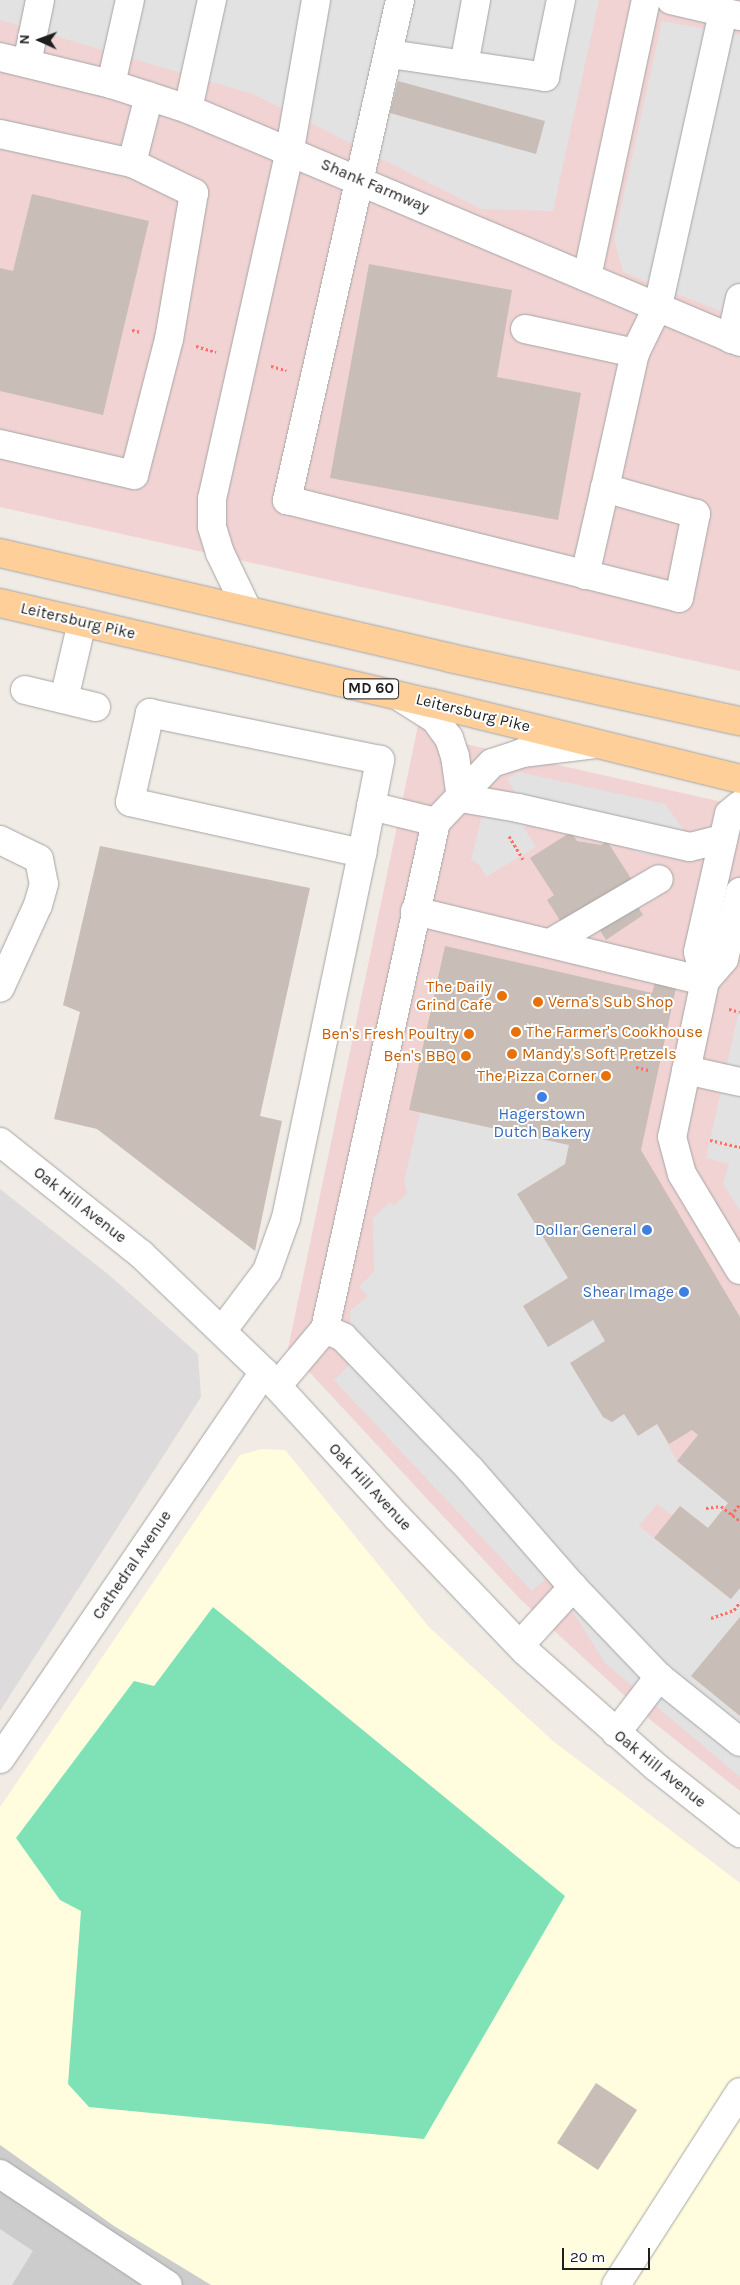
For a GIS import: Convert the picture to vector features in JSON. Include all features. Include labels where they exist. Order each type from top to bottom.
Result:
[{"type":"main road","points":[[0,553],[247,609],[450,658],[740,721]]},
{"type":"main road","name":"Leitersburg Pike","points":[[0,603],[396,695],[740,779]]},
{"type":"street","points":[[27,63],[40,0]]},
{"type":"street","points":[[111,84],[130,0]]},
{"type":"street","points":[[188,109],[212,0]]},
{"type":"street","points":[[247,609],[217,544],[212,526],[212,499],[290,150],[316,0]]},
{"type":"street","points":[[400,0],[390,54],[358,179],[317,378],[287,500],[679,598],[696,514],[605,488]]},
{"type":"street","points":[[464,65],[476,0]]},
{"type":"street","points":[[390,54],[545,77],[561,0]]},
{"type":"street","points":[[587,277],[646,0]]},
{"type":"street","points":[[585,575],[635,353],[658,306],[731,14],[671,0]]},
{"type":"street","name":"Shank Farmway","points":[[0,57],[111,84],[188,109],[290,150],[736,340]]},
{"type":"street","points":[[132,163],[149,96]]},
{"type":"street","points":[[0,134],[132,163],[194,193],[168,339],[134,475],[0,444]]},
{"type":"street","points":[[736,340],[740,298]]},
{"type":"street","points":[[525,329],[635,353]]},
{"type":"street","points":[[64,699],[82,622]]},
{"type":"street","points":[[25,690],[96,707]]},
{"type":"street","points":[[396,695],[435,719],[449,738],[455,756],[461,798]]},
{"type":"street","points":[[222,1331],[267,1271],[286,1218],[362,853],[380,760],[150,713],[130,802],[362,853]]},
{"type":"street","points":[[597,744],[522,753],[501,759],[481,773],[461,798],[436,822],[325,1329],[340,1334],[470,1469],[573,1587],[659,1677],[740,1742]]},
{"type":"street","points":[[461,798],[518,808],[690,847],[723,839]]},
{"type":"street","points":[[740,805],[729,814],[698,952],[705,981],[672,1133],[676,1159],[740,1270]]},
{"type":"street","points":[[371,806],[436,822]]},
{"type":"street","points":[[0,840],[39,859],[44,884],[38,906],[0,988]]},
{"type":"street","points":[[550,943],[659,878]]},
{"type":"street","points":[[705,981],[724,959],[740,892]]},
{"type":"street","points":[[415,911],[705,981]]},
{"type":"street","points":[[686,1070],[740,1082]]},
{"type":"street","name":"Oak Hill Avenue","points":[[0,1142],[141,1254],[270,1379],[520,1645],[616,1733],[740,1832]]},
{"type":"street","name":"Cathedral Avenue","points":[[0,1759],[270,1379],[325,1329]]},
{"type":"street","points":[[520,1645],[573,1587]]},
{"type":"street","points":[[616,1733],[659,1677]]},
{"type":"street","points":[[616,2285],[740,2092]]},
{"type":"street","points":[[0,2174],[168,2285]]},
{"type":"path","points":[[729,1010],[740,1012]]},
{"type":"path","points":[[636,1067],[649,1070]]},
{"type":"path","points":[[710,1140],[740,1147]]},
{"type":"path","points":[[731,1515],[740,1504]]},
{"type":"path","points":[[706,1508],[721,1506],[740,1522]]},
{"type":"path","points":[[711,1618],[734,1610],[740,1602]]},
{"type":"shaded area","points":[[0,0],[740,0],[740,671],[0,507]]},
{"type":"shaded area","points":[[0,0],[599,0],[553,211],[481,209],[253,94],[0,20]]},
{"type":"shaded area","points":[[662,21],[740,35],[740,319],[623,272],[614,240]]},
{"type":"shaded area","points":[[420,716],[443,739],[740,806],[740,1791],[653,1722],[521,1600],[288,1349]]},
{"type":"shaded area","points":[[519,772],[665,804],[690,839],[697,862],[636,852],[626,840],[534,820],[524,828],[536,847],[486,877],[478,863],[471,860],[488,791],[516,794],[507,779]]},
{"type":"shaded area","points":[[740,1006],[740,1211],[723,1184],[729,1164],[706,1158]]},
{"type":"shaded area","points":[[420,1112],[569,1145],[568,1278],[523,1306],[548,1347],[593,1320],[605,1341],[570,1363],[603,1417],[612,1422],[624,1414],[657,1424],[677,1461],[728,1503],[708,1528],[680,1506],[672,1515],[657,1504],[639,1526],[730,1599],[740,1588],[740,1617],[692,1676],[740,1716],[740,1777],[605,1663],[550,1575],[532,1591],[334,1380],[351,1363],[350,1311],[368,1296],[359,1287],[374,1272],[373,1218],[390,1202],[394,1206],[407,1193],[404,1182]]},
{"type":"shaded area","points":[[0,1189],[109,1275],[198,1354],[201,1397],[0,1711]]},
{"type":"shaded area","points":[[261,1449],[285,1450],[429,1627],[553,1741],[740,1883],[740,2285],[211,2285],[114,2226],[0,2145],[0,1807],[240,1455]]},
{"type":"shaded area","points":[[0,2145],[114,2226],[211,2285],[0,2285]]},
{"type":"shaded area","points":[[0,2229],[33,2251],[12,2285],[0,2285]]},
{"type":"green space","points":[[213,1607],[565,1896],[424,2139],[89,2107],[68,2084],[81,1911],[60,1900],[16,1838],[134,1681],[154,1686]]},
{"type":"building","points":[[398,81],[545,121],[536,154],[390,113]]},
{"type":"building","points":[[32,194],[149,221],[103,415],[0,391],[0,268],[13,271]]},
{"type":"building","points":[[369,264],[512,290],[497,377],[581,393],[558,520],[330,478]]},
{"type":"building","points":[[571,832],[577,841],[601,845],[607,841],[632,880],[625,885],[643,915],[606,940],[587,909],[563,925],[547,900],[554,895],[530,858]]},
{"type":"building","points":[[100,846],[310,888],[260,1116],[282,1121],[255,1251],[97,1129],[54,1119],[80,1012],[63,1005]]},
{"type":"building","points":[[445,946],[652,993],[655,983],[676,988],[641,1150],[740,1317],[740,1588],[731,1599],[654,1538],[680,1506],[708,1528],[728,1503],[677,1461],[698,1435],[692,1430],[669,1444],[657,1424],[638,1436],[624,1414],[612,1422],[603,1417],[570,1363],[605,1341],[593,1320],[548,1347],[523,1306],[568,1278],[517,1194],[565,1164],[569,1145],[409,1110]]},
{"type":"building","points":[[740,1617],[740,1716],[691,1676]]},
{"type":"building","points":[[596,2083],[637,2110],[598,2170],[557,2143]]},
{"type":"place","name":"The Daily Grind Cafe","points":[[502,996]]},
{"type":"place","name":"Verna's Sub Shop","points":[[538,1002]]},
{"type":"place","name":"The Farmer's Cookhouse","points":[[516,1032]]},
{"type":"place","name":"Ben's Fresh Poultry","points":[[469,1034]]},
{"type":"place","name":"Mandy's Soft Pretzels","points":[[512,1054]]},
{"type":"place","name":"Ben's BBQ","points":[[466,1056]]},
{"type":"place","name":"The Pizza Corner","points":[[606,1076]]},
{"type":"place","name":"Hagerstown Dutch Bakery","points":[[542,1097]]},
{"type":"place","name":"Dollar General","points":[[647,1230]]},
{"type":"place","name":"Shear Image","points":[[684,1292]]}]
